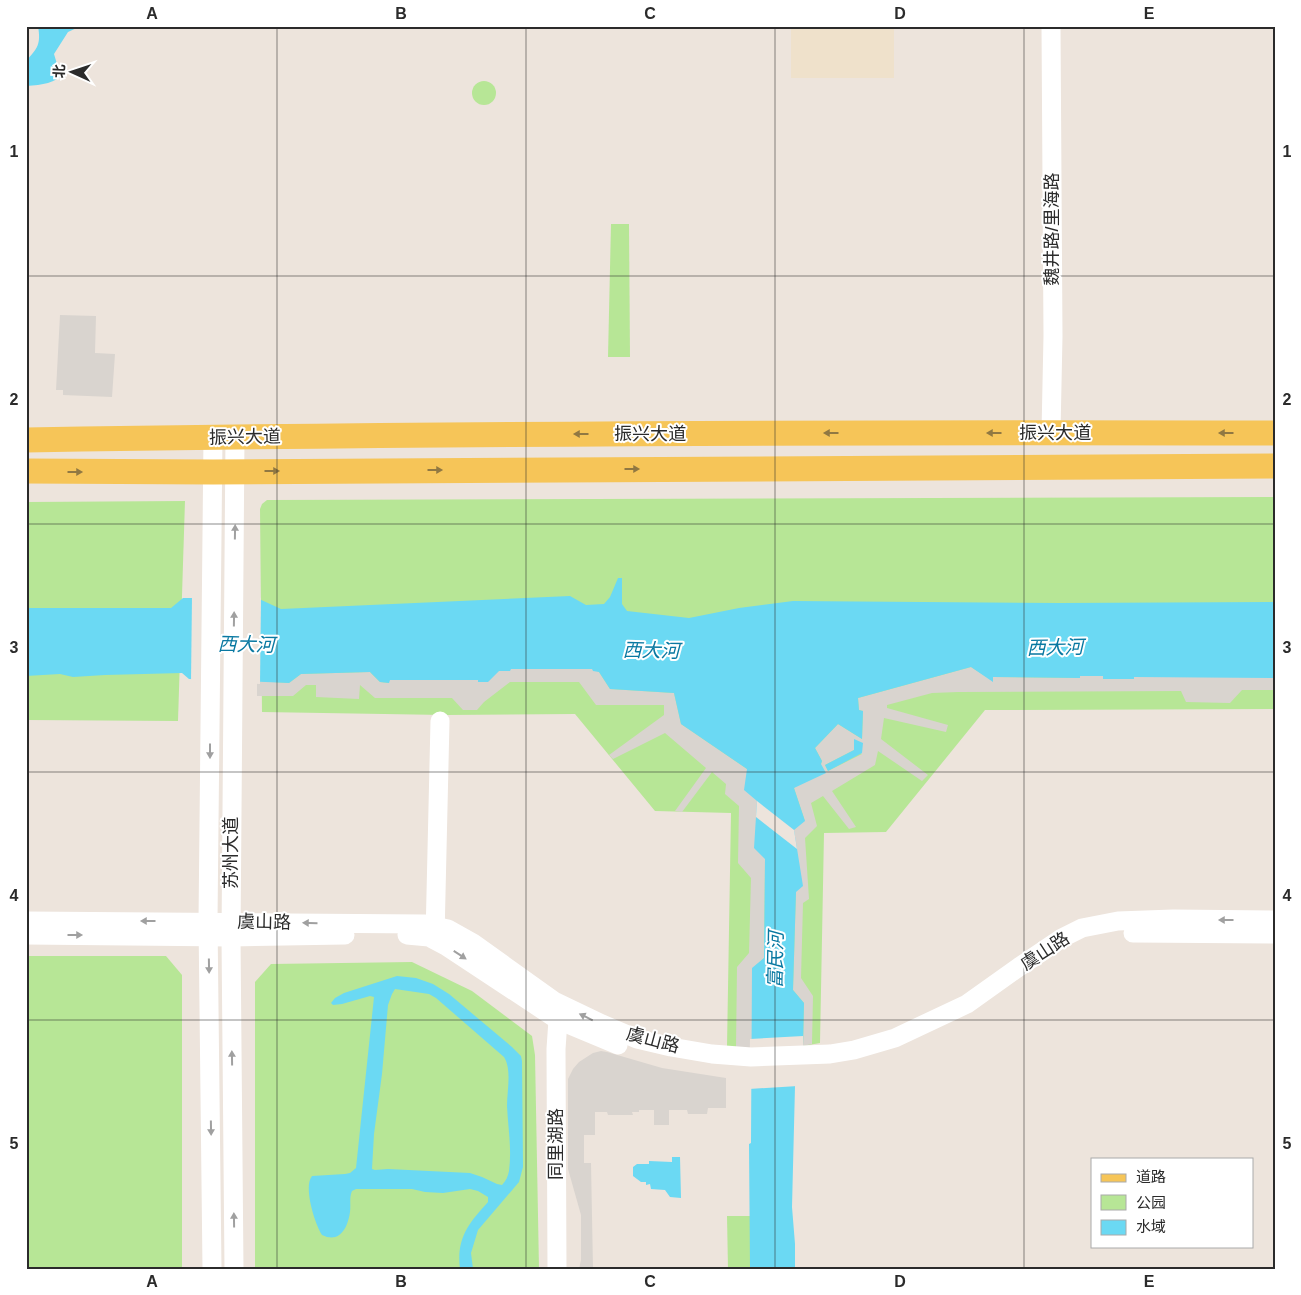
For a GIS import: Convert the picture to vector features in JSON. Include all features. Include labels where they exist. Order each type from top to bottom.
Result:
[{"type":"main road","name":"振兴大道","points":[[26,440],[640,434],[1275,433]]},
{"type":"main road","name":"振兴大道","points":[[26,472],[1275,466]]},
{"type":"street","name":"魏井路/里海路","points":[[1051,26],[1053,336],[1051,432]]},
{"type":"street","name":"苏州大道","points":[[224,437],[224,472],[235,581],[231,929],[234,1269]]},
{"type":"street","name":"苏州大道","points":[[212,1269],[208,929],[210,702],[212,581],[224,472]]},
{"type":"street","points":[[435,933],[440,721]]},
{"type":"street","name":"虞山路","points":[[831,1059],[894,1038],[968,1004],[1055,942],[1082,928],[1118,921],[1173,919],[1275,920]]},
{"type":"street","name":"虞山路","points":[[26,921],[208,929]]},
{"type":"street","name":"虞山路","points":[[26,935],[231,929],[429,937],[448,929],[474,943],[554,1001],[623,1033],[637,1039],[671,1047],[750,1062]]},
{"type":"street","name":"虞山路","points":[[435,933],[446,946],[558,1020],[620,1046],[704,1066],[750,1062],[860,1059],[891,1049],[957,1021],[985,1004],[1044,961],[1081,940],[1102,935],[1124,932],[1275,934]]},
{"type":"street","name":"同里湖路","points":[[557,1269],[556,1049],[558,1020]]},
{"type":"shaded area","points":[[791,26],[894,26],[894,78],[791,78]]},
{"type":"shaded area","points":[[60,315],[96,316],[95,353],[115,354],[112,397],[63,395],[63,390],[56,390]]},
{"type":"shaded area","points":[[971,667],[993,681],[993,677],[1080,678],[1080,676],[1103,676],[1103,679],[1133,679],[1134,677],[1275,676],[1275,690],[1242,690],[1230,703],[1186,702],[1181,691],[958,692],[932,693],[887,705],[887,708],[948,725],[946,732],[884,718],[881,739],[928,775],[922,781],[878,751],[875,765],[832,791],[856,827],[849,829],[823,796],[811,803],[817,826],[805,838],[809,899],[803,903],[801,978],[813,996],[812,1044],[803,1046],[804,1003],[793,990],[796,891],[765,859],[764,958],[752,969],[752,1048],[736,1048],[737,967],[749,953],[751,878],[738,863],[739,806],[725,794],[726,784],[712,772],[682,812],[675,811],[706,768],[665,733],[613,759],[609,755],[664,715],[664,705],[596,705],[579,682],[510,682],[484,702],[477,710],[463,710],[452,698],[375,698],[360,685],[359,699],[316,697],[316,685],[306,685],[293,696],[257,696],[257,681],[289,683],[301,674],[370,672],[380,682],[389,683],[389,680],[478,680],[499,671],[510,671],[510,669],[593,669],[599,672],[610,689],[674,693],[681,724],[747,769],[805,821],[794,788],[821,764],[822,761],[815,748],[838,724],[862,739],[863,711],[859,710],[858,698]],"holes":[[[854,750],[862,754],[828,771],[825,765]]]},
{"type":"shaded area","points":[[601,1051],[662,1068],[726,1078],[726,1108],[708,1108],[707,1114],[688,1114],[687,1110],[669,1110],[669,1125],[654,1125],[654,1110],[639,1110],[639,1112],[632,1112],[633,1115],[608,1115],[607,1112],[595,1112],[595,1135],[584,1135],[584,1163],[591,1163],[593,1269],[579,1269],[581,1260],[581,1215],[568,1169],[568,1079],[579,1062],[593,1053]]},
{"type":"green space","points":[[484,81],[493,84],[496,93],[493,102],[484,105],[475,102],[472,93],[475,84]]},
{"type":"green space","points":[[611,224],[629,224],[630,357],[608,357]]},
{"type":"green space","points":[[1275,497],[1275,709],[985,710],[886,832],[824,833],[820,1043],[803,1046],[727,1047],[731,813],[655,811],[575,714],[445,715],[262,712],[260,509],[267,500]]},
{"type":"green space","points":[[185,501],[178,721],[26,720],[26,502]]},
{"type":"green space","points":[[26,956],[166,956],[182,975],[182,1269],[26,1269]]},
{"type":"green space","points":[[412,962],[472,991],[532,1036],[535,1055],[539,1269],[255,1269],[255,982],[271,964]]},
{"type":"green space","points":[[727,1216],[751,1216],[750,1269],[728,1269]]},
{"type":"water","points":[[38,26],[81,26],[68,32],[54,54],[57,64],[67,73],[48,83],[26,86],[26,61],[38,45]]},
{"type":"water","points":[[618,578],[622,578],[622,604],[627,611],[689,618],[739,608],[793,601],[1275,602],[1275,678],[1134,677],[1134,679],[1103,679],[1103,676],[1080,676],[1080,678],[993,677],[993,682],[971,667],[858,698],[859,710],[863,711],[862,739],[838,724],[815,748],[826,773],[794,788],[805,821],[794,830],[803,886],[796,892],[793,990],[804,1003],[803,1046],[796,1046],[792,1207],[795,1269],[750,1269],[749,1144],[751,1143],[752,968],[764,958],[765,859],[754,848],[757,801],[744,790],[747,769],[681,724],[674,693],[610,689],[599,672],[592,669],[511,669],[510,671],[499,671],[488,682],[478,682],[478,680],[390,680],[389,683],[380,682],[370,672],[301,674],[289,683],[189,679],[182,673],[73,677],[60,674],[26,676],[26,608],[171,608],[183,598],[257,598],[281,609],[570,596],[586,605],[604,604],[610,597]]},
{"type":"water","points":[[854,739],[863,743],[862,753],[828,771],[825,765],[854,750]]},
{"type":"water","points":[[397,976],[416,978],[433,984],[449,994],[521,1056],[523,1167],[519,1182],[478,1230],[471,1253],[473,1269],[460,1269],[459,1258],[465,1232],[488,1202],[488,1197],[478,1191],[470,1189],[443,1193],[412,1189],[356,1189],[351,1194],[349,1218],[342,1232],[338,1236],[328,1237],[322,1235],[319,1230],[309,1197],[312,1176],[345,1174],[350,1173],[356,1168],[374,997],[370,996],[342,1004],[333,1005],[331,1003],[335,998],[344,993]],"holes":[[[395,989],[429,994],[504,1057],[506,1062],[508,1068],[507,1106],[510,1163],[507,1177],[502,1185],[470,1173],[372,1169],[388,1005]]]},
{"type":"water","points":[[672,1157],[680,1157],[681,1198],[670,1197],[665,1190],[651,1189],[650,1184],[646,1185],[646,1182],[641,1182],[633,1176],[633,1167],[637,1164],[649,1164],[649,1161],[672,1162]]},
{"type":"pier","points":[[192,596],[257,596],[261,598],[260,684],[191,682]]},
{"type":"pier","points":[[757,801],[794,830],[797,849],[756,817]]},
{"type":"pier","points":[[803,1036],[803,1048],[798,1048],[798,1086],[749,1089],[750,1039]]},
{"type":"water label","name":"西大河","points":[[246,644]]},
{"type":"water label","name":"西大河","points":[[1055,647]]},
{"type":"water label","name":"西大河","points":[[651,650]]},
{"type":"water label","name":"富民河","points":[[775,960]]}]
